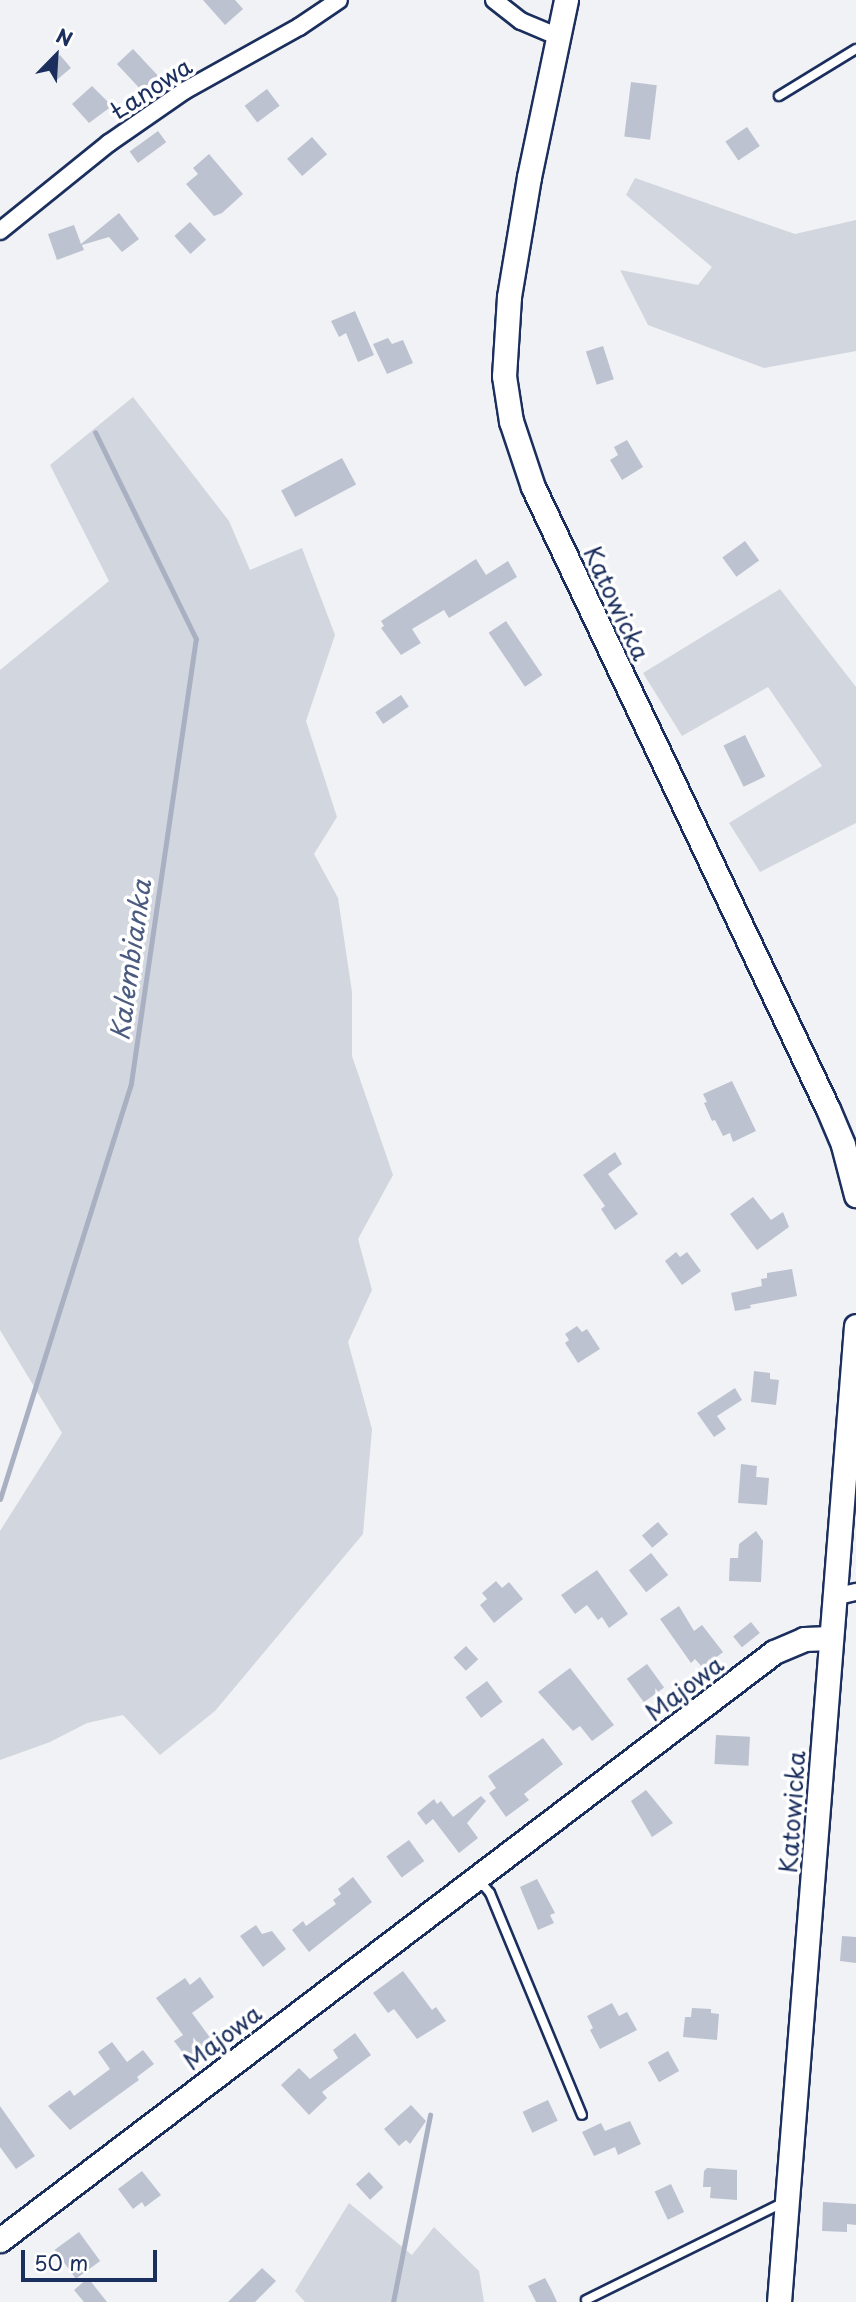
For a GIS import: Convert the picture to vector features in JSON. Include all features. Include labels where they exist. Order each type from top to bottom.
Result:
[{"type":"main road","name":"Katowicka","points":[[566,0],[529,177],[509,297],[504,376],[511,421],[538,497],[828,1109],[843,1145],[856,1195]]},
{"type":"main road","name":"Katowicka","points":[[779,2302],[831,1638],[845,1595],[856,1326]]},
{"type":"main road","name":"Majowa","points":[[0,2240],[784,1645],[804,1639],[831,1638]]},
{"type":"street","name":"Łanowa","points":[[0,231],[109,144],[184,91],[299,27],[339,0]]},
{"type":"street","points":[[494,0],[521,21],[557,36]]},
{"type":"lane","points":[[779,96],[856,50]]},
{"type":"lane","points":[[477,1878],[490,1893],[582,2115]]},
{"type":"lane","points":[[586,2300],[787,2201]]},
{"type":"shaded area","points":[[635,178],[795,234],[856,220],[856,351],[764,368],[648,325],[620,270],[698,285],[712,267],[626,195]]},
{"type":"shaded area","points":[[133,397],[229,521],[250,570],[302,548],[335,635],[306,721],[337,817],[314,854],[338,898],[352,992],[352,1056],[393,1175],[358,1239],[372,1290],[348,1342],[372,1429],[363,1534],[215,1711],[160,1755],[123,1715],[87,1723],[50,1742],[0,1760],[0,1531],[62,1433],[0,1330],[0,670],[109,581],[50,465]]},
{"type":"shaded area","points":[[780,589],[856,687],[856,823],[760,872],[729,823],[822,766],[768,687],[682,736],[643,673]]},
{"type":"shaded area","points":[[349,2203],[412,2255],[434,2227],[479,2271],[484,2302],[305,2302],[295,2291]]},
{"type":"building","points":[[203,0],[235,0],[243,9],[225,25]]},
{"type":"building","points":[[133,49],[158,76],[142,91],[117,64]]},
{"type":"building","points":[[60,55],[71,68],[56,80],[45,67]]},
{"type":"building","points":[[631,82],[657,85],[650,140],[624,137]]},
{"type":"building","points":[[92,86],[112,106],[89,123],[72,104]]},
{"type":"building","points":[[267,89],[280,106],[257,123],[245,106]]},
{"type":"building","points":[[747,127],[760,146],[738,161],[725,142]]},
{"type":"building","points":[[158,131],[166,142],[138,163],[130,152]]},
{"type":"building","points":[[312,137],[327,154],[302,176],[287,159]]},
{"type":"building","points":[[209,154],[243,194],[222,213],[214,216],[186,184],[198,174],[193,168]]},
{"type":"building","points":[[119,213],[139,239],[122,252],[109,237],[82,245],[84,250],[57,260],[48,234],[74,225],[81,244]]},
{"type":"building","points":[[190,222],[206,240],[190,254],[174,236]]},
{"type":"building","points":[[355,311],[374,355],[358,362],[346,333],[339,337],[331,321]]},
{"type":"building","points":[[388,338],[392,344],[403,340],[413,363],[387,374],[373,344]]},
{"type":"building","points":[[603,346],[614,379],[597,385],[586,352]]},
{"type":"building","points":[[627,440],[643,467],[622,480],[610,460],[618,455],[614,447]]},
{"type":"building","points":[[342,458],[356,484],[295,517],[281,490]]},
{"type":"building","points":[[745,541],[759,560],[736,577],[722,557]]},
{"type":"building","points":[[476,559],[486,575],[508,561],[517,577],[449,618],[444,610],[412,629],[421,643],[401,655],[381,628],[384,626],[381,621]]},
{"type":"building","points":[[506,621],[542,675],[525,687],[489,633]]},
{"type":"building","points":[[401,695],[409,707],[383,724],[375,712]]},
{"type":"building","points":[[745,735],[765,776],[744,787],[723,746]]},
{"type":"building","points":[[732,1081],[756,1131],[733,1142],[730,1133],[723,1136],[715,1120],[712,1121],[703,1094]]},
{"type":"building","points":[[615,1152],[622,1164],[608,1174],[638,1214],[615,1230],[601,1209],[605,1206],[583,1175]]},
{"type":"building","points":[[753,1197],[771,1220],[783,1212],[789,1227],[757,1250],[730,1214]]},
{"type":"building","points":[[676,1252],[680,1257],[687,1252],[701,1271],[682,1285],[665,1261]]},
{"type":"building","points":[[792,1269],[797,1296],[750,1305],[751,1308],[735,1311],[731,1293],[762,1286],[761,1279],[767,1278],[767,1273]]},
{"type":"building","points":[[577,1326],[582,1332],[587,1329],[600,1349],[578,1363],[565,1343],[569,1340],[565,1334]]},
{"type":"building","points":[[754,1371],[770,1373],[770,1379],[779,1380],[776,1405],[751,1402]]},
{"type":"building","points":[[735,1388],[742,1400],[717,1416],[726,1429],[714,1437],[697,1413]]},
{"type":"building","points":[[741,1464],[757,1466],[756,1477],[769,1478],[767,1505],[738,1503]]},
{"type":"building","points":[[658,1522],[668,1534],[652,1548],[642,1535]]},
{"type":"building","points":[[756,1531],[763,1541],[761,1582],[729,1581],[730,1558],[738,1558],[739,1544]]},
{"type":"building","points":[[651,1553],[668,1575],[646,1592],[629,1570]]},
{"type":"building","points":[[597,1570],[628,1614],[609,1628],[602,1617],[598,1620],[587,1605],[575,1614],[561,1595]]},
{"type":"building","points":[[496,1581],[502,1588],[509,1582],[523,1599],[494,1623],[480,1605],[487,1599],[482,1593]]},
{"type":"building","points":[[679,1606],[694,1631],[702,1625],[723,1652],[703,1668],[695,1659],[691,1663],[660,1619]]},
{"type":"building","points":[[751,1622],[760,1633],[742,1647],[733,1636]]},
{"type":"building","points":[[466,1646],[478,1659],[466,1671],[454,1658]]},
{"type":"building","points":[[647,1664],[664,1687],[644,1702],[627,1679]]},
{"type":"building","points":[[570,1668],[614,1725],[592,1741],[580,1726],[573,1731],[538,1692]]},
{"type":"building","points":[[487,1681],[503,1702],[481,1718],[465,1697]]},
{"type":"building","points":[[716,1735],[750,1737],[748,1766],[714,1764]]},
{"type":"building","points":[[543,1738],[563,1764],[524,1794],[529,1800],[506,1817],[489,1793],[496,1788],[488,1776]]},
{"type":"building","points":[[646,1790],[673,1823],[652,1837],[631,1801]]},
{"type":"building","points":[[481,1796],[486,1801],[467,1823],[478,1838],[459,1853],[433,1819],[426,1825],[417,1813],[434,1799],[437,1804],[441,1801],[453,1817]]},
{"type":"building","points":[[409,1840],[424,1861],[402,1877],[386,1856]]},
{"type":"building","points":[[353,1877],[372,1902],[309,1952],[292,1930],[303,1921],[306,1926],[336,1904],[333,1900],[341,1894],[338,1889]]},
{"type":"building","points":[[537,1879],[555,1913],[550,1915],[554,1923],[538,1930],[520,1887]]},
{"type":"building","points":[[256,1925],[262,1934],[272,1931],[286,1949],[263,1967],[240,1936]]},
{"type":"building","points":[[842,1936],[856,1937],[856,1963],[840,1961]]},
{"type":"building","points":[[403,1971],[432,2010],[436,2007],[446,2021],[417,2039],[394,2009],[388,2013],[373,1993]]},
{"type":"building","points":[[200,1977],[214,1997],[192,2013],[214,2043],[189,2061],[174,2041],[183,2035],[156,1998],[185,1978],[190,1985]]},
{"type":"building","points":[[612,2003],[619,2016],[627,2012],[637,2030],[600,2049],[590,2030],[593,2028],[587,2016]]},
{"type":"building","points":[[692,2008],[711,2009],[711,2013],[719,2014],[717,2040],[683,2037],[685,2017],[691,2017]]},
{"type":"building","points":[[355,2033],[371,2055],[322,2092],[327,2098],[309,2115],[281,2085],[299,2068],[310,2079],[338,2058],[333,2050]]},
{"type":"building","points":[[112,2042],[127,2062],[143,2050],[154,2064],[137,2077],[139,2080],[70,2130],[48,2106],[70,2090],[74,2096],[110,2069],[98,2052]]},
{"type":"building","points":[[668,2051],[679,2071],[659,2082],[648,2062]]},
{"type":"building","points":[[548,2100],[558,2121],[532,2133],[523,2112]]},
{"type":"building","points":[[411,2105],[426,2121],[410,2144],[406,2140],[399,2146],[384,2129]]},
{"type":"building","points":[[0,2106],[35,2156],[16,2169],[0,2147]]},
{"type":"building","points":[[630,2121],[641,2144],[618,2155],[615,2147],[594,2156],[582,2132],[601,2123],[605,2131]]},
{"type":"building","points":[[707,2168],[737,2170],[737,2200],[710,2198],[711,2187],[703,2187],[704,2171]]},
{"type":"building","points":[[142,2171],[161,2195],[145,2207],[142,2202],[133,2209],[118,2189]]},
{"type":"building","points":[[369,2172],[383,2187],[370,2200],[356,2184]]},
{"type":"building","points":[[671,2184],[684,2212],[668,2220],[655,2192]]},
{"type":"building","points":[[823,2202],[856,2204],[856,2225],[847,2224],[847,2232],[822,2231]]},
{"type":"building","points":[[79,2232],[100,2261],[76,2279],[55,2250]]},
{"type":"building","points":[[262,2268],[276,2281],[255,2302],[228,2302]]},
{"type":"building","points":[[88,2278],[107,2302],[84,2302],[74,2290]]},
{"type":"building","points":[[545,2278],[557,2302],[536,2302],[528,2286]]},
{"type":"waterway","name":"Kalembianka","points":[[0,1499],[131,1083],[196,639],[95,432]]},
{"type":"waterway","points":[[393,2302],[430,2115]]}]
